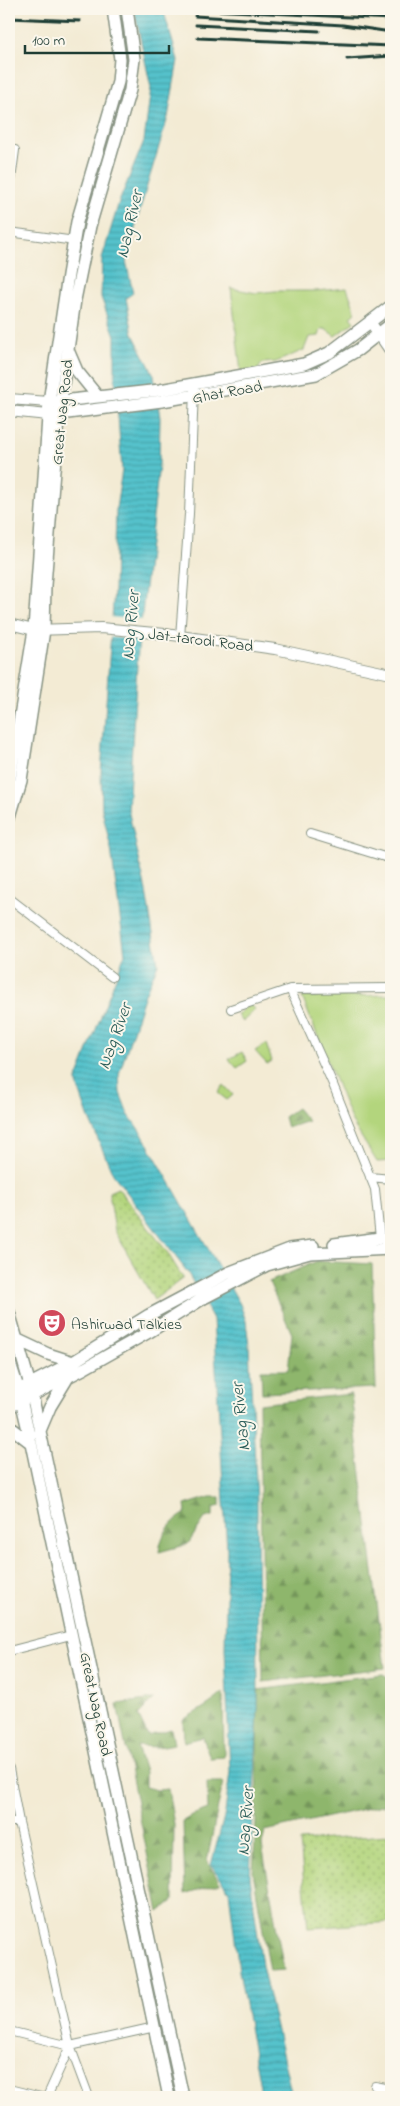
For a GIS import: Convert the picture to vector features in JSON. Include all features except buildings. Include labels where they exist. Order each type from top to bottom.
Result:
[{"type":"main road","name":"Great Nag Road","points":[[9,820],[21,780],[39,630],[54,402],[74,241],[77,222],[118,82],[120,59],[113,9]]},
{"type":"main road","name":"Great Nag Road","points":[[54,402],[68,348],[90,226],[130,90],[134,59],[127,9]]},
{"type":"main road","name":"Ghat Road","points":[[53,415],[108,409],[162,395],[194,384],[304,364],[329,353],[391,306]]},
{"type":"main road","name":"Ghat Road","points":[[162,395],[194,396],[316,374],[358,350],[391,324]]},
{"type":"main road","points":[[68,348],[77,371],[101,397]]},
{"type":"main road","points":[[54,402],[101,397],[162,395]]},
{"type":"main road","name":"Great Nag Road","points":[[9,784],[39,630]]},
{"type":"main road","points":[[9,1407],[22,1394],[149,1315],[199,1294],[290,1249],[385,1240]]},
{"type":"main road","points":[[230,1278],[310,1253],[391,1249]]},
{"type":"main road","points":[[22,1394],[68,1378],[149,1332],[199,1294]]},
{"type":"main road","name":"Great Nag Road","points":[[9,1312],[16,1339],[22,1394],[31,1443],[169,2097]]},
{"type":"main road","points":[[16,1339],[48,1354],[73,1362]]},
{"type":"main road","name":"Great Nag Road","points":[[9,1360],[39,1433],[183,2097]]},
{"type":"main road","points":[[39,1433],[50,1407],[68,1378]]},
{"type":"main road","points":[[9,1426],[31,1443]]},
{"type":"street","points":[[9,195],[15,150]]},
{"type":"street","points":[[9,232],[74,241]]},
{"type":"street","points":[[371,323],[391,352]]},
{"type":"street","points":[[180,637],[189,514],[194,384]]},
{"type":"street","points":[[9,399],[54,402]]},
{"type":"street","points":[[9,411],[53,415]]},
{"type":"street","name":"Jat-tarodi Road","points":[[9,624],[39,630],[101,628],[148,632],[275,648],[391,674]]},
{"type":"street","points":[[310,834],[391,859]]},
{"type":"street","points":[[9,898],[112,977]]},
{"type":"street","points":[[231,1009],[290,989],[391,988]]},
{"type":"street","points":[[290,989],[332,1082],[375,1189],[385,1240]]},
{"type":"street","points":[[370,1177],[391,1179]]},
{"type":"street","points":[[9,1650],[72,1635]]},
{"type":"street","points":[[9,1770],[70,2046],[89,2097]]},
{"type":"street","points":[[9,1822],[19,1822]]},
{"type":"street","points":[[9,2031],[70,2046],[155,2028]]},
{"type":"street","points":[[47,2097],[70,2046]]},
{"type":"street","points":[[375,2086],[391,2089]]},
{"type":"street","points":[[9,2089],[41,2097]]},
{"type":"green space","points":[[231,288],[256,293],[347,288],[356,313],[350,317],[354,322],[335,336],[325,329],[321,329],[319,336],[309,337],[304,350],[276,362],[262,363],[257,371],[241,373]]},
{"type":"green space","points":[[391,995],[391,1161],[377,1162],[352,1122],[302,997]]},
{"type":"green space","points":[[249,1004],[255,1010],[242,1022],[237,1015]]},
{"type":"green space","points":[[266,1044],[272,1061],[267,1064],[255,1051]]},
{"type":"green space","points":[[242,1052],[247,1061],[237,1068],[229,1059]]},
{"type":"green space","points":[[224,1085],[233,1095],[227,1100],[218,1093]]},
{"type":"green space","points":[[297,1108],[308,1121],[287,1128],[284,1117]]},
{"type":"green space","points":[[118,1188],[167,1252],[183,1278],[154,1300],[115,1231],[109,1192]]},
{"type":"green space","points":[[317,1261],[372,1264],[376,1388],[262,1393],[261,1370],[288,1370],[292,1334],[269,1282]]},
{"type":"green space","points":[[351,1394],[385,1668],[263,1682],[259,1404]]},
{"type":"green space","points":[[210,1497],[220,1497],[220,1506],[213,1508],[213,1516],[205,1518],[188,1544],[159,1552],[167,1529],[175,1520],[186,1513],[185,1505]]},
{"type":"green space","points":[[383,1674],[389,1678],[391,1694],[391,1803],[265,1831],[262,1845],[284,1970],[270,1971],[253,1872],[256,1821],[258,1690]]},
{"type":"green space","points":[[223,1693],[224,1757],[210,1758],[203,1737],[184,1742],[183,1720]]},
{"type":"green space","points":[[154,1699],[138,1715],[148,1736],[171,1729],[174,1744],[158,1747],[137,1746],[145,1772],[145,1787],[157,1790],[168,1789],[174,1825],[173,1901],[159,1912],[117,1704]]},
{"type":"green space","points":[[207,1782],[223,1782],[207,1861],[220,1883],[185,1894],[183,1821],[208,1809]]},
{"type":"green space","points":[[389,1835],[391,1843],[391,1922],[308,1928],[300,1841]]},
{"type":"water","name":"Nag River","points":[[134,9],[163,9],[178,60],[168,117],[126,261],[133,293],[126,298],[133,334],[154,375],[160,418],[159,464],[138,650],[128,809],[146,891],[158,964],[145,994],[119,1074],[120,1093],[128,1114],[142,1134],[240,1304],[246,1321],[257,1501],[258,1708],[250,1877],[262,1966],[291,2092],[290,2097],[260,2097],[260,2087],[239,1971],[229,1891],[211,1865],[225,1813],[230,1771],[225,1649],[227,1550],[213,1319],[188,1273],[113,1174],[88,1116],[76,1081],[125,954],[111,849],[102,810],[101,773],[114,590],[116,509],[122,470],[115,378],[115,336],[101,297],[102,258],[119,202],[144,141],[151,88]]},
{"type":"pier","points":[[109,617],[144,620],[142,640],[107,637]]},
{"type":"railway","points":[[189,9],[391,19]]},
{"type":"railway","points":[[350,9],[391,11]]},
{"type":"railway","points":[[195,16],[343,25],[391,32]]},
{"type":"railway","points":[[9,18],[80,21]]},
{"type":"railway","points":[[196,25],[319,31]]},
{"type":"railway","points":[[198,38],[391,46]]},
{"type":"railway","points":[[347,59],[391,56]]},
{"type":"place","name":"Ashirwad Talkies","points":[[52,1323]]}]
